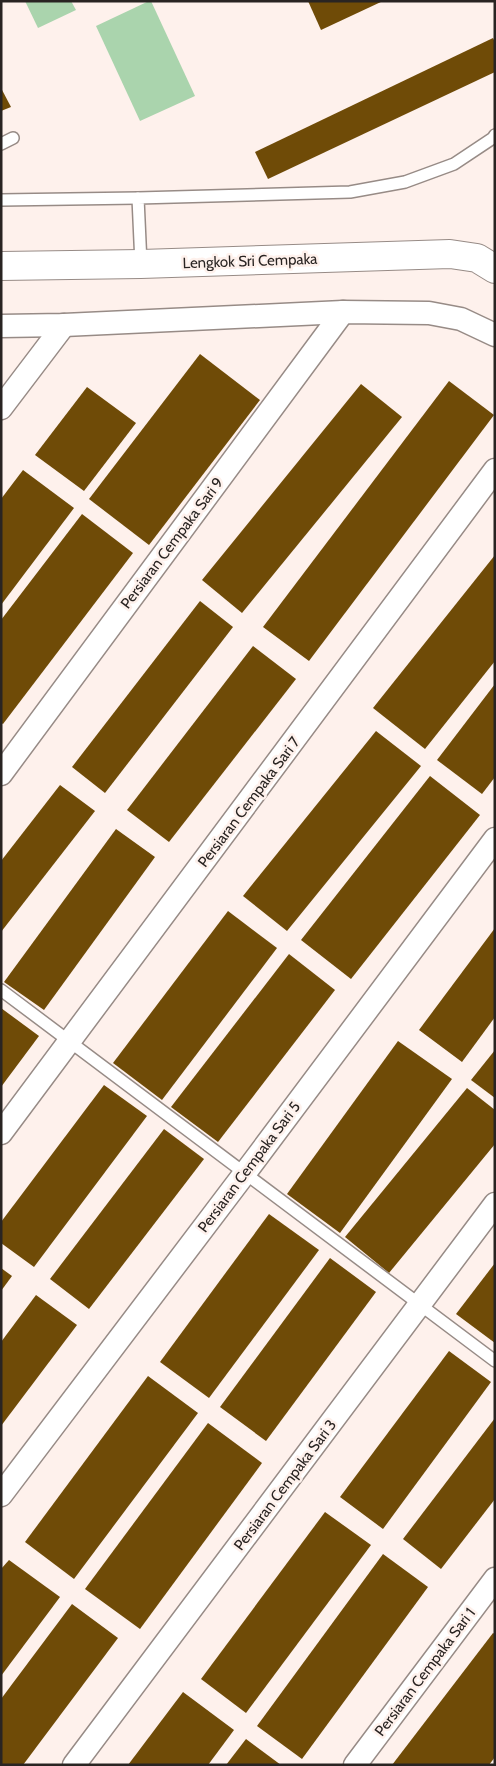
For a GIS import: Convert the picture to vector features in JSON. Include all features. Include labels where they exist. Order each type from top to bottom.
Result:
[{"type":"street","name":"Lengkok Sri Cempaka","points":[[1,266],[141,264],[450,254],[477,258],[495,269]]},
{"type":"street","points":[[1,326],[64,325],[343,312],[429,313],[462,318],[495,335]]},
{"type":"street","name":"Persiaran Cempaka Sari 9","points":[[1,774],[343,312]]},
{"type":"street","points":[[1,408],[64,325]]},
{"type":"street","name":"Persiaran Cempaka Sari 7","points":[[1,1133],[495,470]]},
{"type":"street","name":"Persiaran Cempaka Sari 5","points":[[1,1495],[495,839]]},
{"type":"street","name":"Persiaran Cempaka Sari 3","points":[[74,1765],[495,1204]]},
{"type":"street","name":"Persiaran Cempaka Sari 1","points":[[356,1765],[495,1579]]},
{"type":"lane","points":[[1,200],[350,192],[405,182],[454,164],[495,135]]},
{"type":"lane","points":[[1,144],[13,138]]},
{"type":"lane","points":[[138,198],[141,264]]},
{"type":"lane","points":[[1,990],[495,1361]]},
{"type":"green space","points":[[25,1],[71,1],[76,10],[38,28]]},
{"type":"green space","points":[[151,1],[195,96],[140,121],[96,26]]},
{"type":"building","points":[[308,1],[383,1],[321,30]]},
{"type":"building","points":[[493,38],[495,42],[495,72],[268,179],[255,152]]},
{"type":"building","points":[[1,88],[11,107],[1,111]]},
{"type":"building","points":[[200,354],[260,400],[149,545],[89,499]]},
{"type":"building","points":[[449,381],[494,415],[309,661],[263,627]]},
{"type":"building","points":[[361,384],[402,417],[242,613],[202,580]]},
{"type":"building","points":[[87,387],[136,423],[84,491],[35,455]]},
{"type":"building","points":[[23,470],[74,508],[1,605],[1,499]]},
{"type":"building","points":[[82,514],[133,553],[3,724],[1,723],[1,620]]},
{"type":"building","points":[[495,555],[495,661],[425,749],[373,708]]},
{"type":"building","points":[[200,601],[233,627],[105,793],[72,767]]},
{"type":"building","points":[[253,646],[296,679],[169,842],[127,810]]},
{"type":"building","points":[[495,684],[495,777],[482,794],[437,760]]},
{"type":"building","points":[[376,731],[421,766],[287,931],[243,896]]},
{"type":"building","points":[[430,776],[480,815],[351,979],[301,940]]},
{"type":"building","points":[[60,785],[95,811],[1,932],[1,861]]},
{"type":"building","points":[[116,829],[155,857],[44,1010],[4,982]]},
{"type":"building","points":[[228,911],[277,948],[162,1100],[113,1063]]},
{"type":"building","points":[[495,928],[495,1017],[462,1062],[419,1030]]},
{"type":"building","points":[[289,954],[335,990],[218,1142],[171,1107]]},
{"type":"building","points":[[1,1008],[39,1036],[1,1087]]},
{"type":"building","points":[[398,1041],[452,1079],[340,1233],[287,1194]]},
{"type":"building","points":[[495,1050],[495,1098],[471,1080]]},
{"type":"building","points":[[104,1085],[147,1116],[34,1267],[1,1243],[1,1222]]},
{"type":"building","points":[[467,1088],[495,1110],[495,1144],[389,1273],[345,1237]]},
{"type":"building","points":[[164,1129],[204,1159],[89,1309],[50,1279]]},
{"type":"building","points":[[269,1214],[319,1250],[209,1398],[160,1362]]},
{"type":"building","points":[[330,1258],[376,1292],[266,1441],[220,1407]]},
{"type":"building","points":[[495,1263],[495,1343],[456,1314]]},
{"type":"building","points":[[1,1268],[12,1276],[1,1291]]},
{"type":"building","points":[[36,1295],[77,1325],[1,1426],[1,1342]]},
{"type":"building","points":[[449,1351],[491,1382],[383,1529],[340,1497]]},
{"type":"building","points":[[148,1376],[198,1413],[74,1579],[25,1542]]},
{"type":"building","points":[[495,1418],[495,1499],[441,1569],[403,1539]]},
{"type":"building","points":[[208,1423],[262,1463],[140,1629],[85,1589]]},
{"type":"building","points":[[325,1512],[371,1545],[246,1713],[201,1679]]},
{"type":"building","points":[[383,1554],[428,1587],[302,1759],[257,1726]]},
{"type":"building","points":[[9,1560],[60,1597],[1,1676],[1,1569]]},
{"type":"building","points":[[72,1604],[118,1638],[23,1765],[1,1765],[1,1699]]},
{"type":"building","points":[[493,1633],[495,1634],[495,1757],[489,1765],[392,1765]]},
{"type":"building","points":[[183,1692],[234,1730],[208,1765],[128,1765]]},
{"type":"building","points":[[246,1739],[281,1765],[226,1765]]}]
